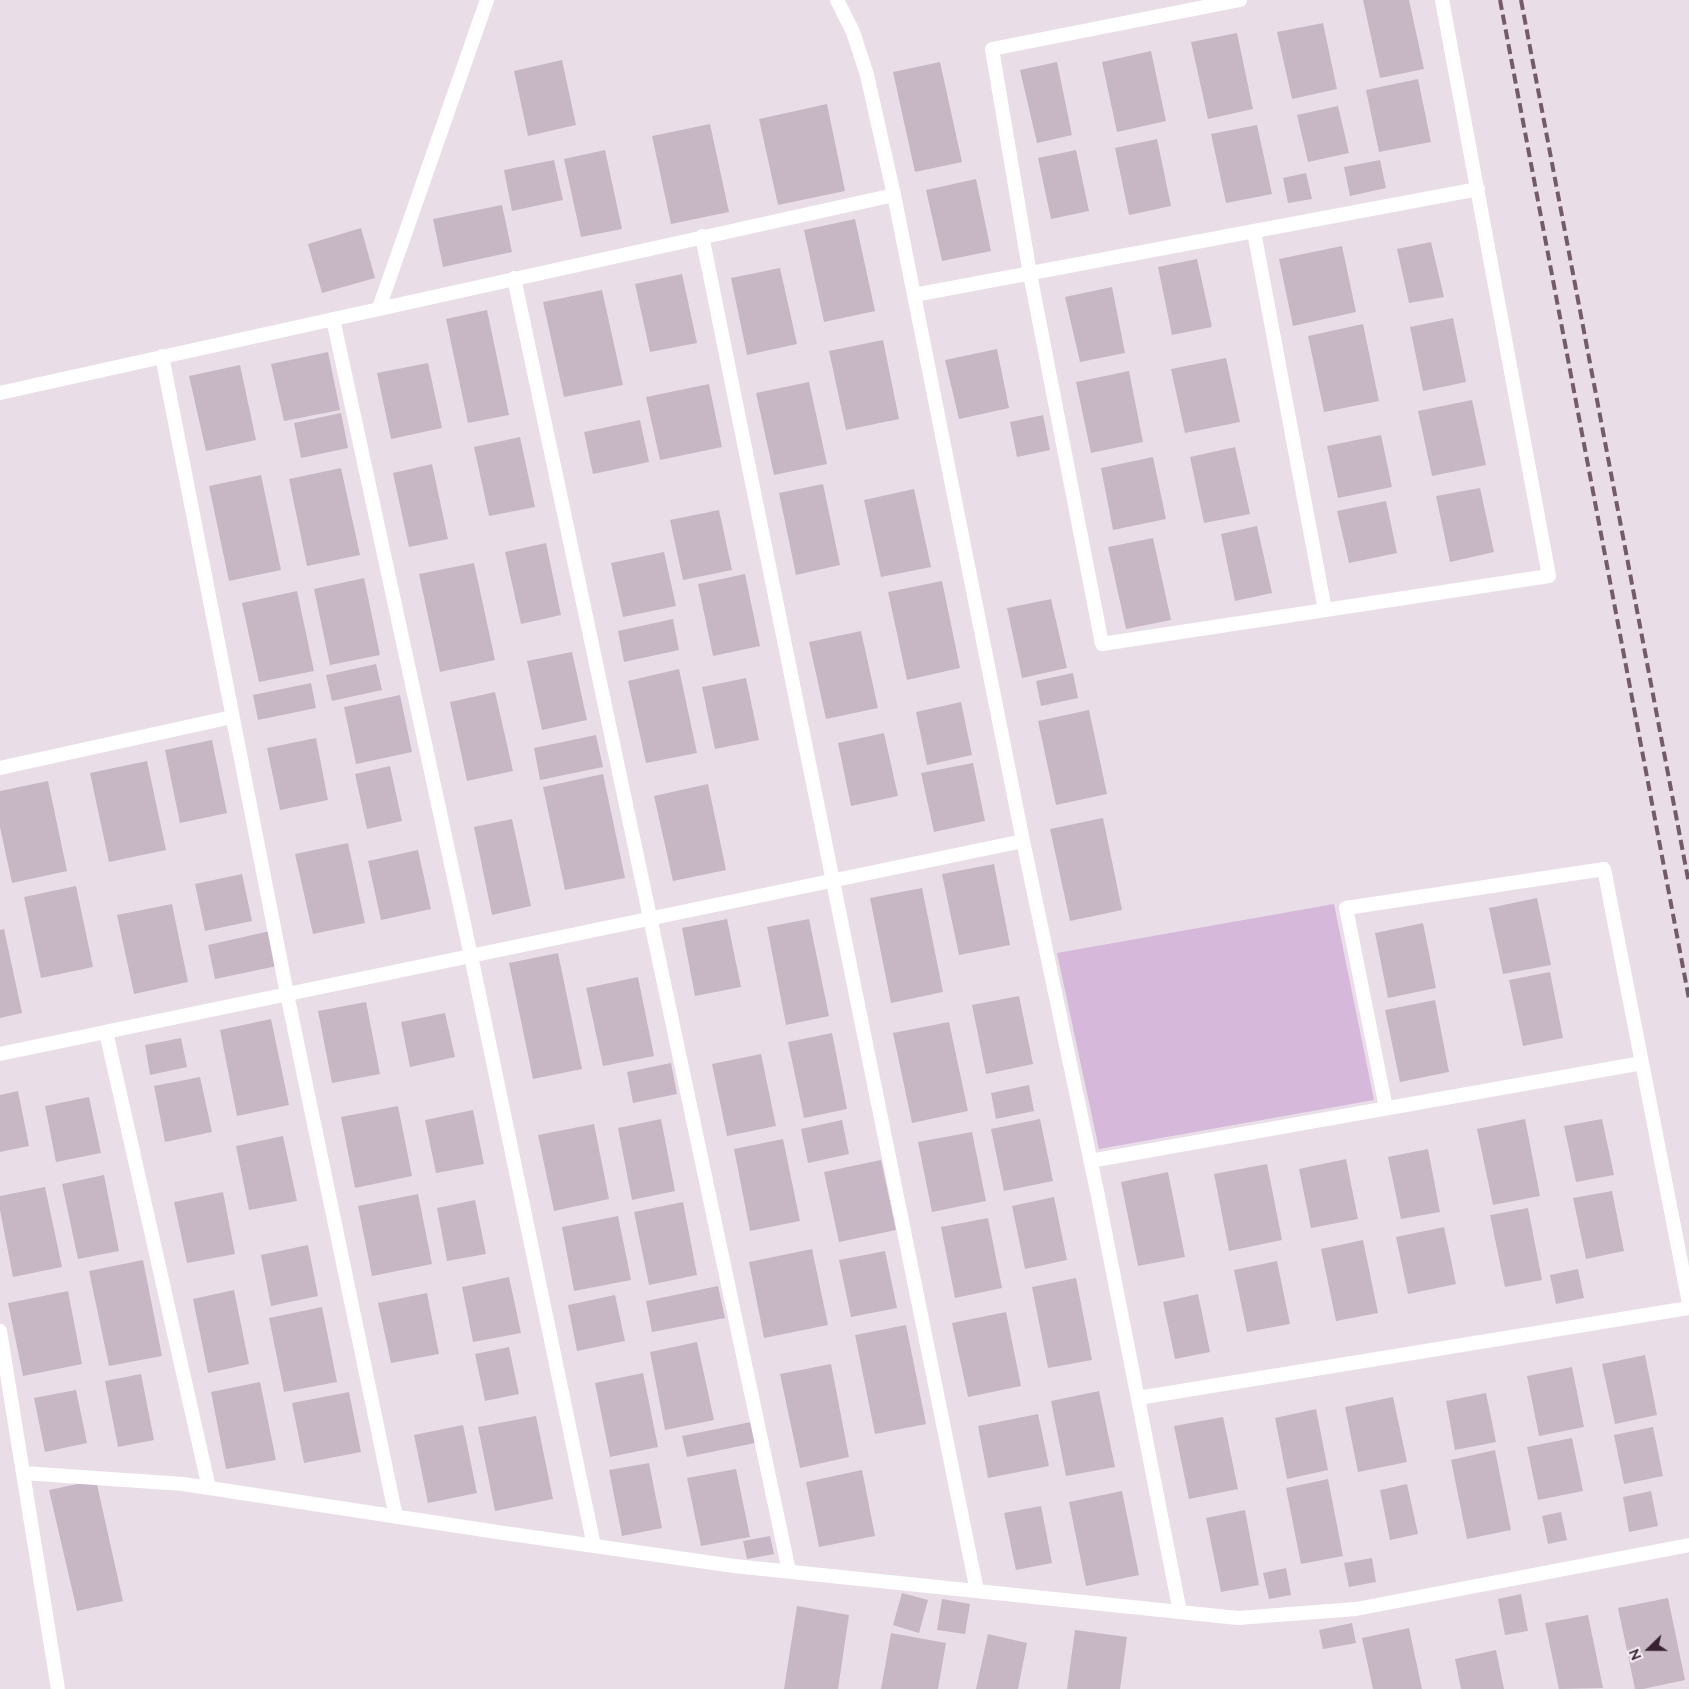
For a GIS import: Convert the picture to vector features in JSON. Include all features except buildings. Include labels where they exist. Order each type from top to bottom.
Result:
[{"type":"street","points":[[379,308],[487,0]]},
{"type":"street","points":[[837,0],[853,32],[867,75],[894,195],[1180,1612]]},
{"type":"street","points":[[1240,0],[992,49],[1030,274],[1102,644],[1550,576],[1442,0]]},
{"type":"street","points":[[914,295],[1478,189]]},
{"type":"street","points":[[0,392],[894,195]]},
{"type":"street","points":[[1254,232],[1325,610]]},
{"type":"street","points":[[702,236],[977,1591]]},
{"type":"street","points":[[514,278],[789,1571]]},
{"type":"street","points":[[333,319],[471,956],[594,1546]]},
{"type":"street","points":[[162,356],[286,994],[396,1517]]},
{"type":"street","points":[[0,768],[232,717]]},
{"type":"street","points":[[0,1054],[1023,841]]},
{"type":"street","points":[[1386,1108],[1346,908],[1604,869],[1689,1303]]},
{"type":"street","points":[[106,1032],[209,1488]]},
{"type":"street","points":[[1090,1161],[1642,1063]]},
{"type":"street","points":[[1138,1398],[1689,1308]]},
{"type":"street","points":[[0,1332],[58,1689]]},
{"type":"street","points":[[23,1474],[183,1484],[734,1566],[1238,1618],[1356,1609],[1689,1545]]},
{"type":"shaded area","points":[[1334,904],[1374,1100],[1099,1149],[1057,953]]},
{"type":"railway","points":[[1500,0],[1689,999]]},
{"type":"railway","points":[[1521,0],[1689,884]]}]
